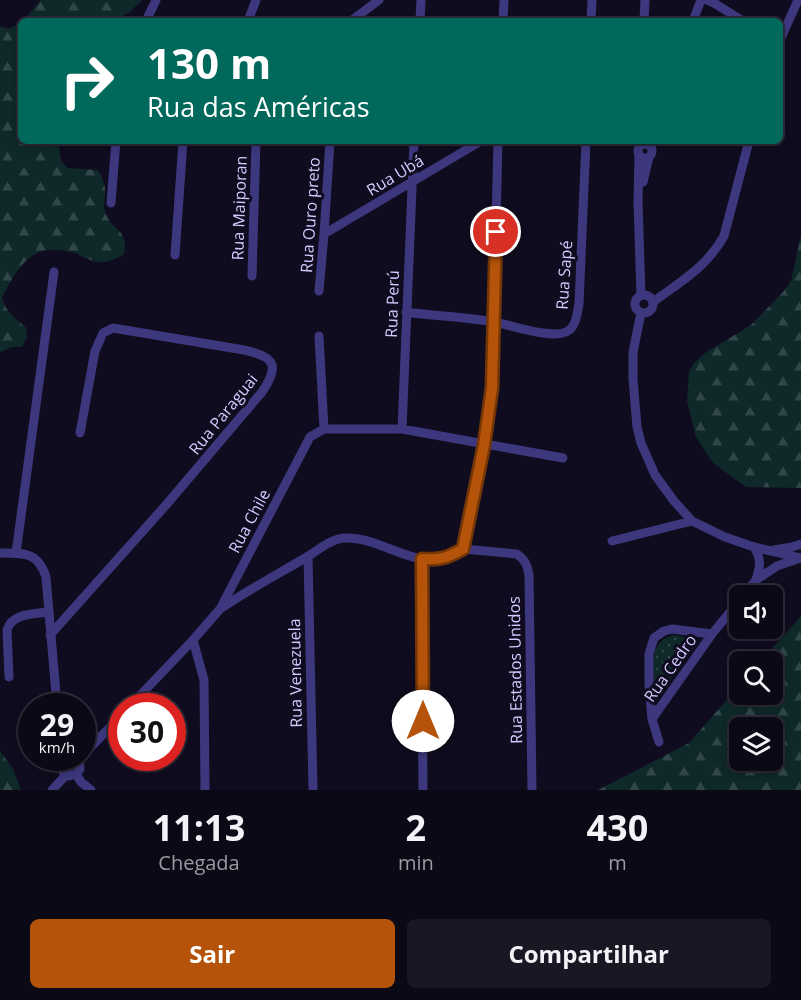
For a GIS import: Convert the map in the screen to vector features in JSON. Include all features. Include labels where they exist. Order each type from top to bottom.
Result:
[{"type":"street","points":[[148,18],[156,0]]},
{"type":"street","points":[[249,18],[256,0]]},
{"type":"street","points":[[355,18],[379,0]]},
{"type":"street","points":[[420,18],[421,0]]},
{"type":"street","points":[[503,18],[504,0]]},
{"type":"street","points":[[591,18],[592,0]]},
{"type":"street","points":[[644,18],[645,0]]},
{"type":"street","points":[[694,18],[701,0]]},
{"type":"street","points":[[707,0],[738,18]]},
{"type":"street","points":[[783,33],[798,0]]},
{"type":"street","points":[[111,203],[116,144]]},
{"type":"street","points":[[175,255],[183,144]]},
{"type":"street","name":"Rua Maiporan","points":[[252,276],[256,144]]},
{"type":"street","name":"Rua Ouro preto","points":[[319,291],[330,144]]},
{"type":"street","name":"Rua Perú","points":[[402,429],[414,144]]},
{"type":"street","name":"Rua Ubá","points":[[324,234],[476,144]]},
{"type":"street","points":[[143,693],[194,640],[220,609],[250,589],[334,541],[342,538],[364,540],[422,559],[434,560],[447,558],[463,549],[484,445],[492,388],[498,144]]},
{"type":"street","name":"Rua Sapé","points":[[493,322],[556,334],[569,331],[573,326],[579,304],[586,144]]},
{"type":"street","points":[[641,313],[649,312],[653,302],[699,268],[712,255],[724,236],[748,144]]},
{"type":"street","points":[[641,296],[638,202],[645,148]]},
{"type":"street","points":[[16,553],[54,272]]},
{"type":"street","points":[[641,313],[636,308],[635,301],[641,296],[648,296],[653,302]]},
{"type":"street","points":[[406,312],[493,322]]},
{"type":"street","points":[[641,313],[633,352],[637,427],[641,443],[656,475],[674,501],[692,521],[725,537],[754,547],[800,558]]},
{"type":"street","name":"Rua Paraguai","points":[[50,635],[166,505],[255,400],[270,380],[273,371],[271,363],[264,356],[244,350],[113,328],[103,333],[95,351],[80,433]]},
{"type":"street","points":[[320,336],[324,429],[402,429],[563,459]]},
{"type":"street","name":"Rua Chile","points":[[220,609],[310,437],[324,429]]},
{"type":"street","points":[[612,541],[692,521]]},
{"type":"street","points":[[770,551],[801,544]]},
{"type":"street","points":[[754,547],[760,560],[756,580]]},
{"type":"street","name":"Rua Estados Unidos","points":[[463,549],[517,554],[527,564],[532,790]]},
{"type":"street","points":[[0,554],[16,553],[31,556],[43,568],[46,578],[56,693]]},
{"type":"street","name":"Rua Venezuela","points":[[308,556],[313,790]]},
{"type":"street","points":[[752,585],[777,566],[800,558]]},
{"type":"street","points":[[422,559],[423,790]]},
{"type":"street","points":[[9,677],[8,624],[21,616],[49,612]]},
{"type":"street","name":"Rua Cedro","points":[[652,719],[729,613]]},
{"type":"street","name":"Rua Cedro","points":[[658,742],[652,719],[649,684],[649,654],[654,638],[672,629],[712,634]]},
{"type":"street","points":[[194,640],[204,680],[205,790]]},
{"type":"street","points":[[96,738],[108,727]]},
{"type":"street","points":[[63,771],[66,775],[73,776],[78,771]]},
{"type":"street","points":[[76,774],[81,782],[91,790]]},
{"type":"street","points":[[52,790],[66,775]]},
{"type":"green space","points":[[41,0],[142,0],[130,12],[119,18],[26,18]]},
{"type":"green space","points":[[18,24],[18,144],[58,144],[61,160],[67,168],[98,170],[105,188],[105,212],[122,235],[125,246],[124,254],[104,262],[60,250],[48,250],[30,258],[15,274],[2,297],[9,312],[26,328],[27,338],[22,347],[12,347],[0,352],[0,26],[8,29]]},
{"type":"green space","points":[[801,235],[801,488],[746,487],[713,463],[696,437],[687,401],[689,372],[695,362],[705,353],[751,325],[783,292],[791,281]]},
{"type":"green space","points":[[801,616],[801,790],[598,790],[689,743],[729,697],[729,705],[783,705],[783,651],[770,651],[783,639]]},
{"type":"green space","points":[[672,635],[699,640],[658,696],[653,664],[655,650],[664,639]]},
{"type":"green space","points":[[0,751],[13,769],[21,790],[0,790]]},
{"type":"route","points":[[423,721],[422,559],[447,558],[463,549],[484,445],[492,388],[496,232]]}]
